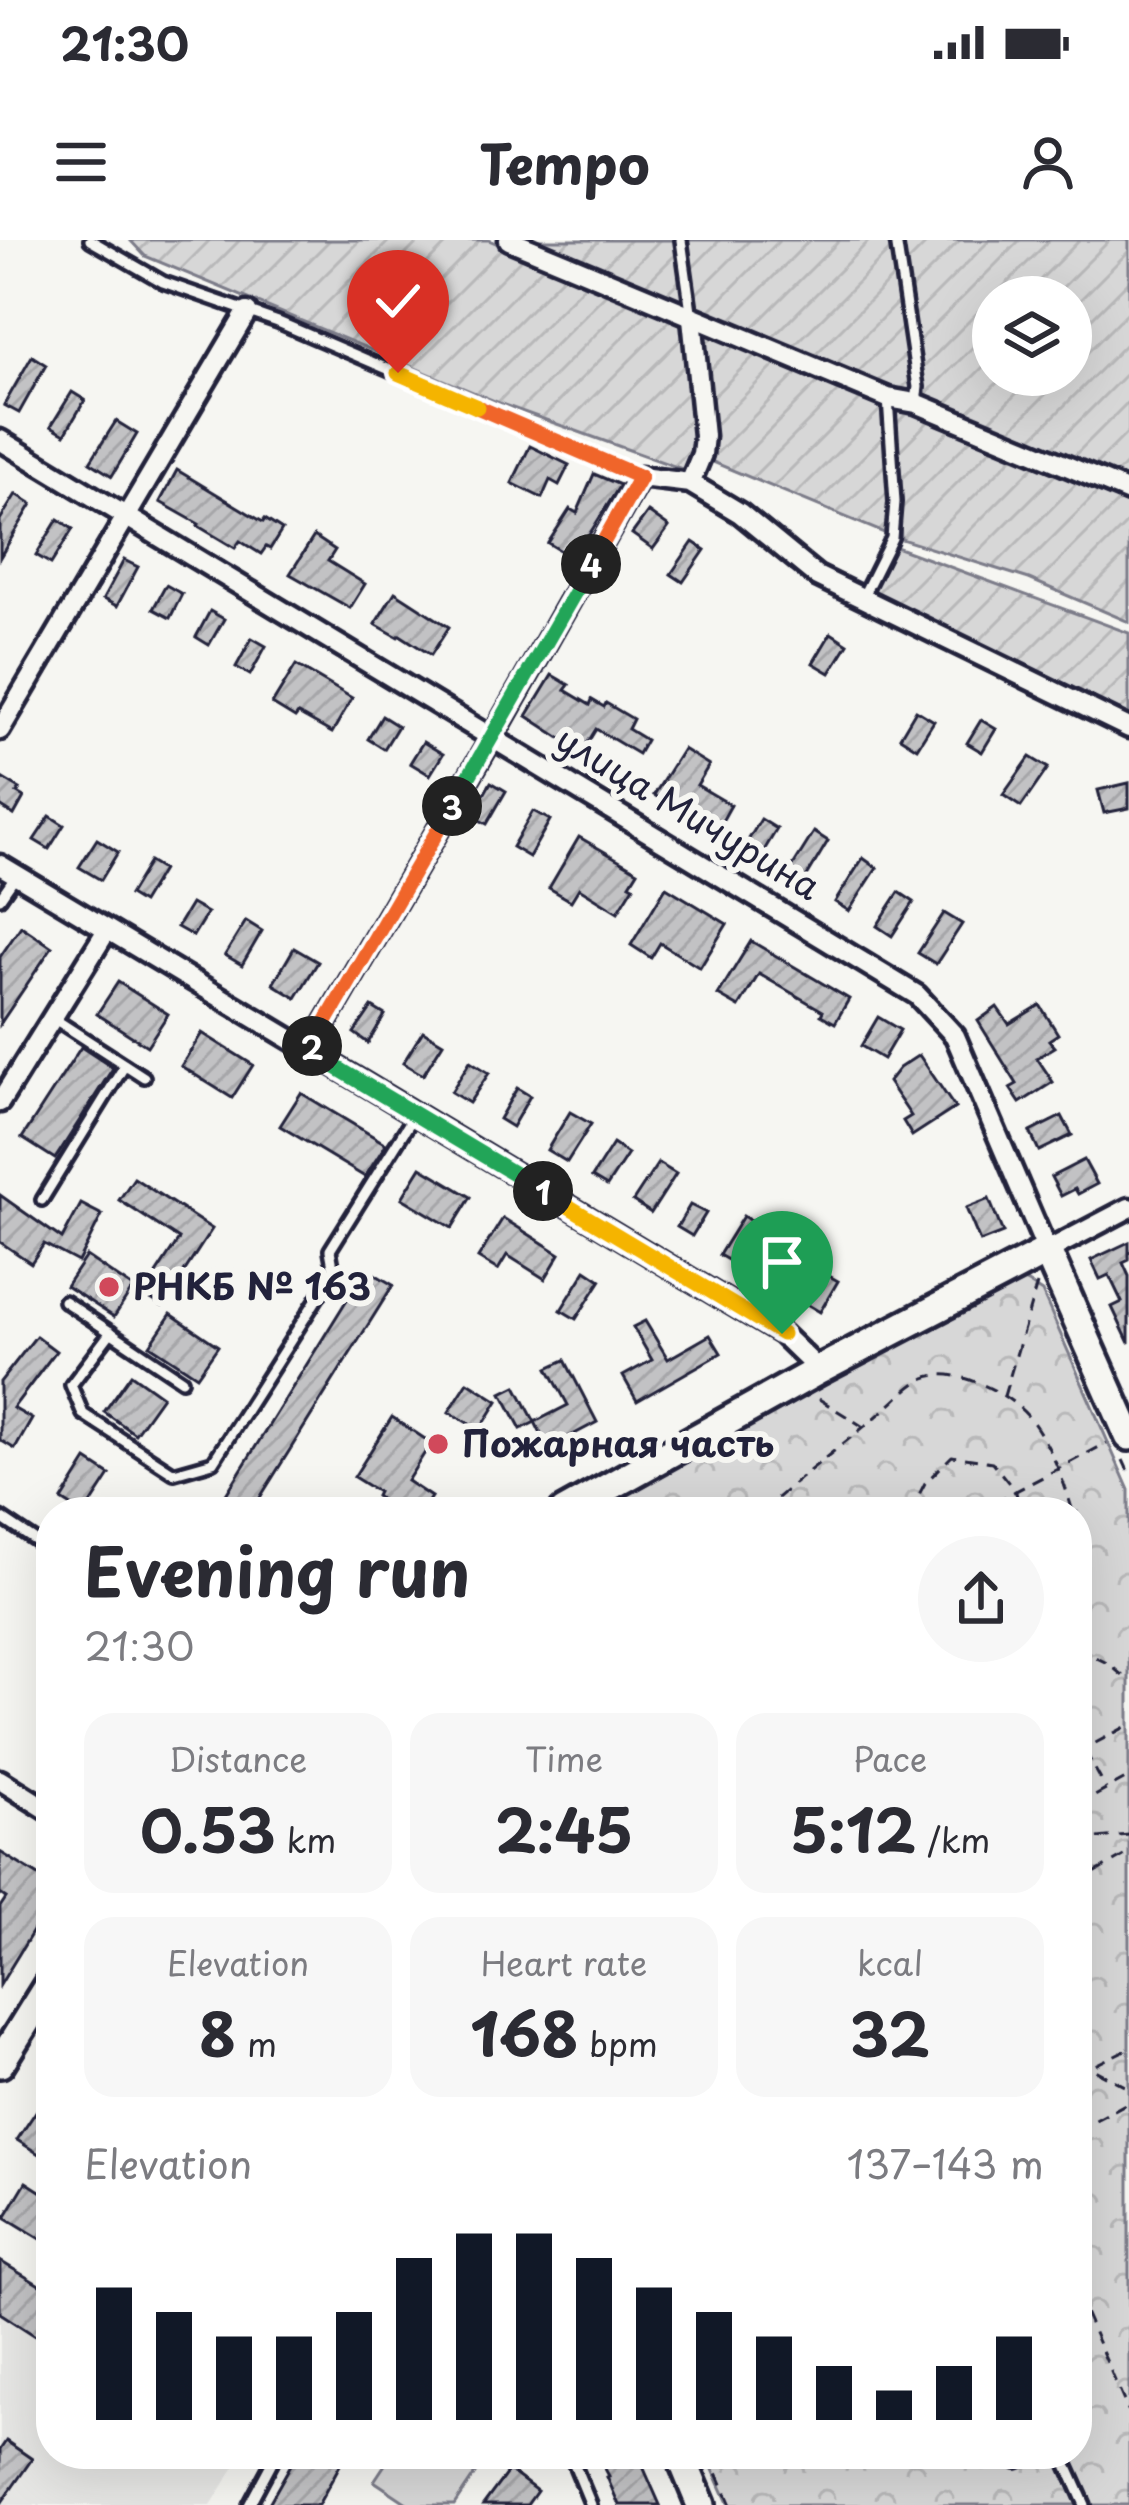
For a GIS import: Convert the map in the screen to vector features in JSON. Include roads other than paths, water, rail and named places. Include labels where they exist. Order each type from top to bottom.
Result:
[{"type":"main road","points":[[594,1497],[818,1384],[1047,1251]]},
{"type":"main road","name":"улица Мичурина","points":[[1047,1251],[1128,1434]]},
{"type":"main road","points":[[0,2062],[36,2006]]},
{"type":"main road","points":[[686,2469],[701,2505]]},
{"type":"street","points":[[508,240],[1129,492]]},
{"type":"street","points":[[0,730],[248,313]]},
{"type":"street","points":[[690,483],[704,436],[692,318]]},
{"type":"street","name":"улица Мичурина","points":[[0,440],[916,995],[955,1036],[1047,1251]]},
{"type":"street","points":[[309,1051],[640,477],[690,483],[740,514],[817,576],[1129,728]]},
{"type":"street","points":[[8,870],[782,1334],[818,1384]]},
{"type":"street","points":[[0,1102],[107,930]]},
{"type":"street","points":[[1047,1251],[1129,1208]]},
{"type":"street","points":[[0,1780],[36,1803]]},
{"type":"lane","points":[[90,240],[163,282],[278,322],[640,477]]},
{"type":"lane","points":[[681,240],[692,318]]},
{"type":"lane","points":[[896,240],[918,387],[916,404]]},
{"type":"lane","points":[[862,598],[892,538],[896,502],[888,398]]},
{"type":"lane","points":[[0,898],[8,870]]},
{"type":"lane","points":[[53,1018],[144,1077]]},
{"type":"lane","points":[[42,1200],[124,1064]]},
{"type":"lane","points":[[111,1332],[71,1385],[83,1414],[174,1473],[213,1462],[334,1272],[330,1250],[416,1114]]},
{"type":"lane","points":[[64,1301],[182,1380]]},
{"type":"lane","points":[[0,1517],[36,1541]]},
{"type":"lane","points":[[249,2505],[268,2469]]},
{"type":"lane","points":[[575,2469],[591,2505]]},
{"type":"lane","points":[[1068,2469],[1084,2505]]},
{"type":"place","name":"РНКБ № 163","points":[[109,1287]]},
{"type":"place","name":"Пожарная часть","points":[[438,1444]]}]
